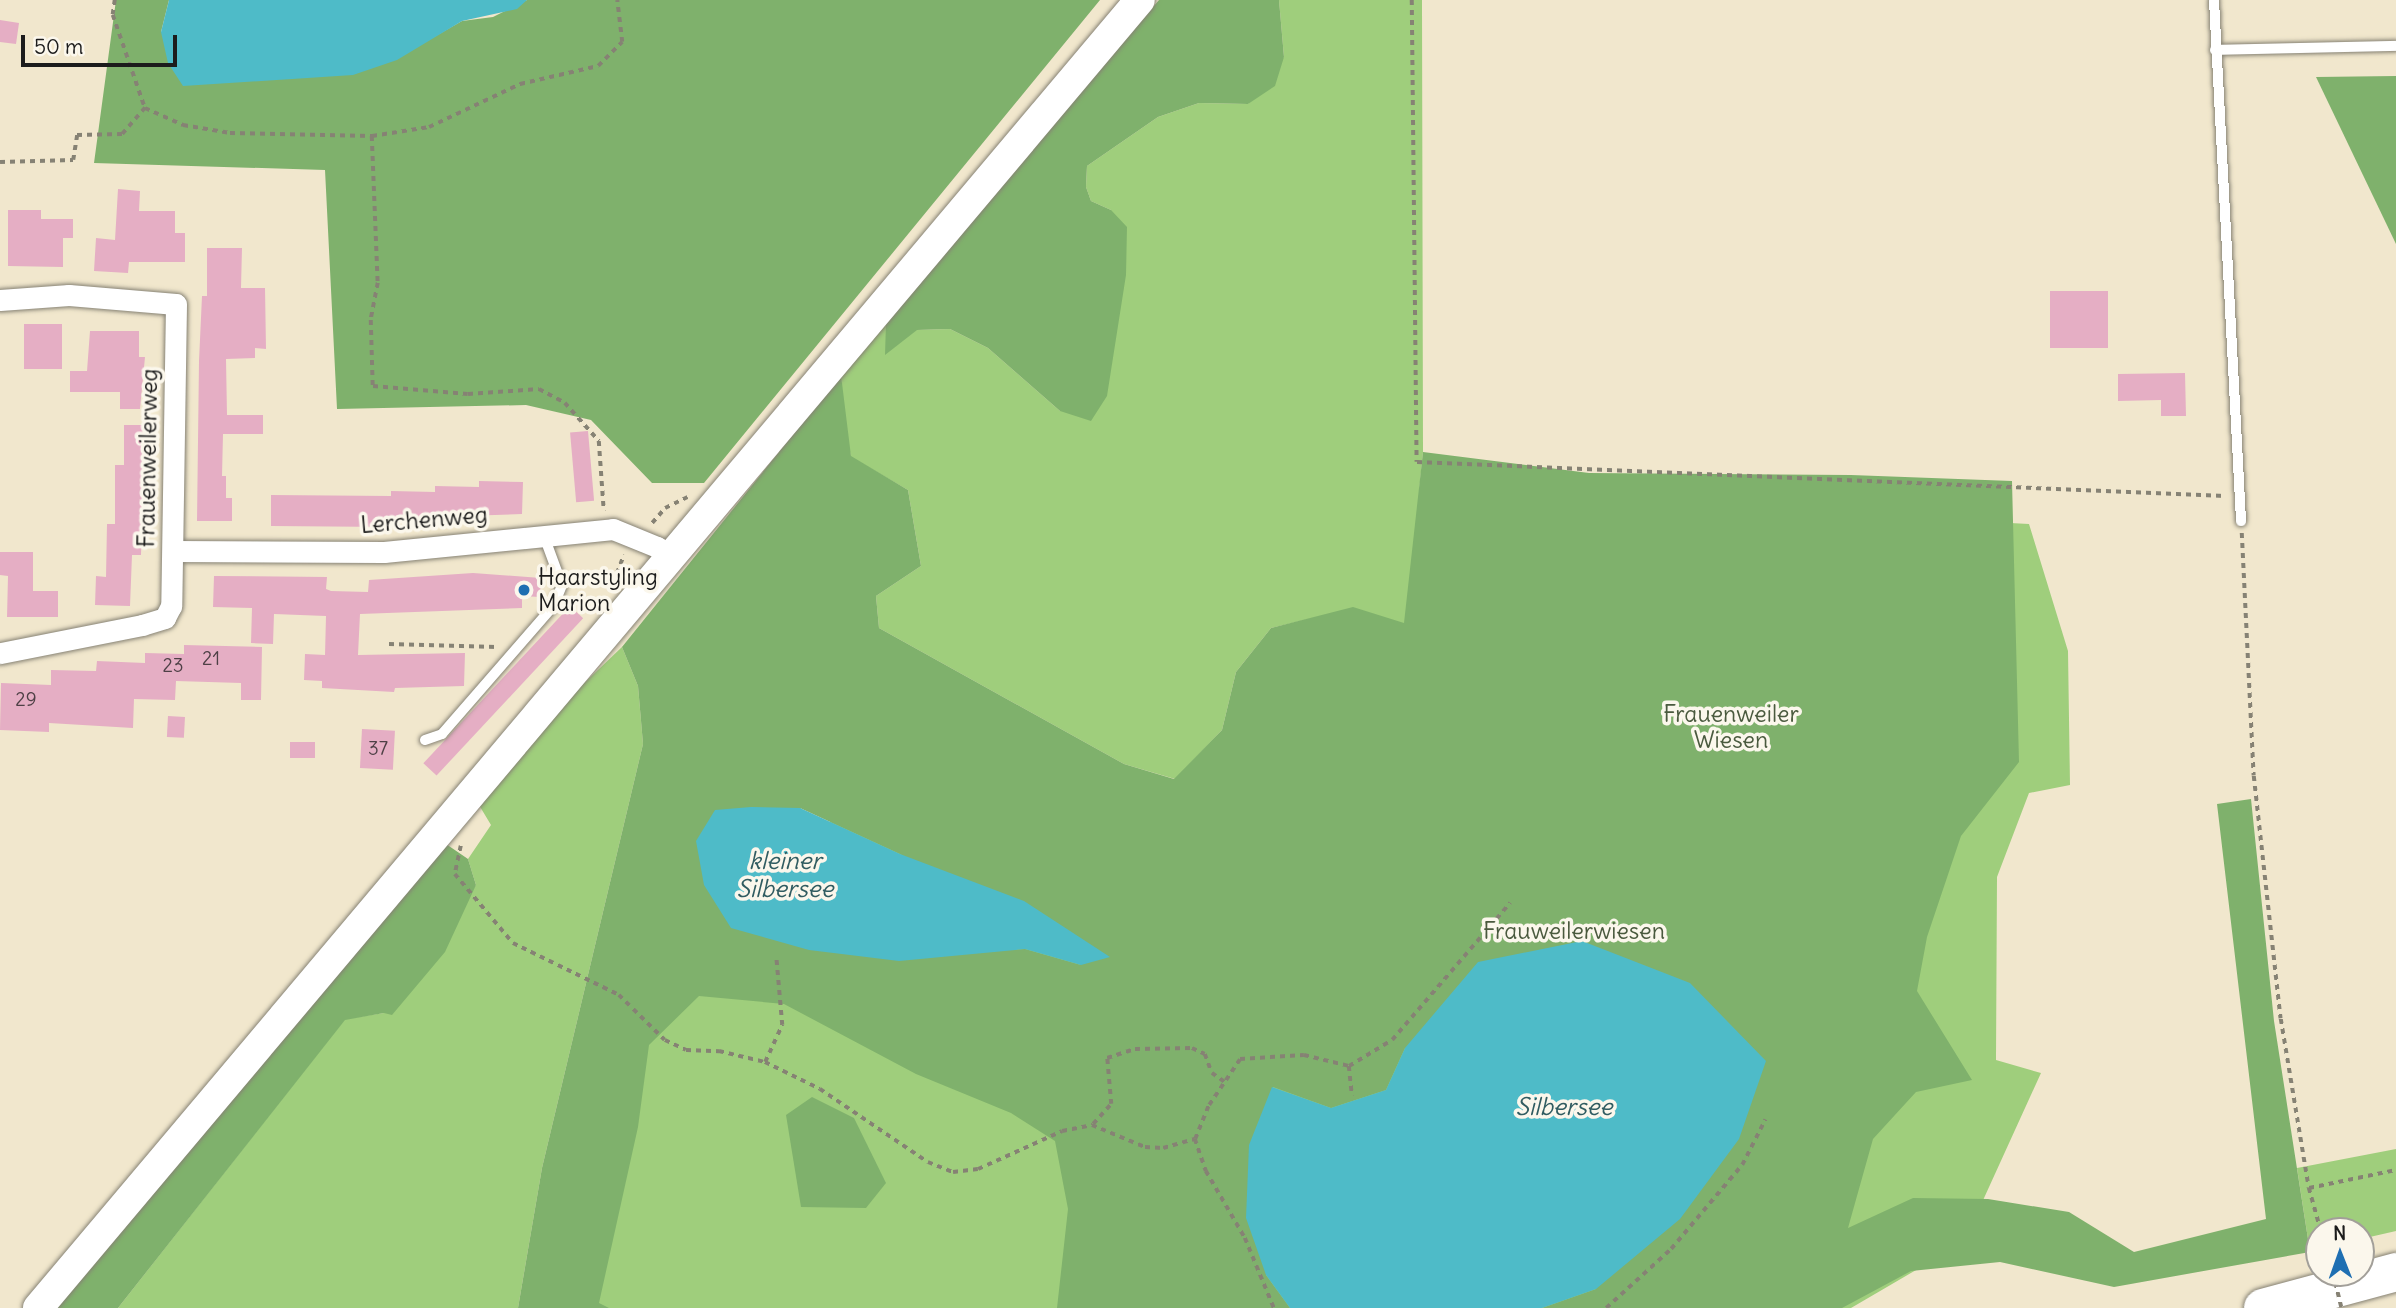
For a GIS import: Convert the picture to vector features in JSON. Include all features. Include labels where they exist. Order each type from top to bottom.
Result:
[{"type":"highway","points":[[2263,1308],[2396,1272]]},
{"type":"main road","points":[[38,1308],[450,814],[672,558],[1140,0]]},
{"type":"street","name":"Frauenweilerweg","points":[[0,299],[69,295],[176,304],[172,606],[165,618],[0,653]]},
{"type":"street","name":"Lerchenweg","points":[[173,551],[384,552],[613,529],[657,547],[672,558]]},
{"type":"lane","points":[[2214,0],[2241,521]]},
{"type":"lane","points":[[2215,50],[2396,46]]},
{"type":"lane","points":[[425,740],[442,734],[555,605],[562,585],[544,536]]},
{"type":"path","points":[[115,0],[113,15],[145,108],[183,125],[229,133],[372,136],[429,127],[520,84],[598,66],[622,42],[617,0]]},
{"type":"path","points":[[1412,0],[1417,462],[2241,496]]},
{"type":"path","points":[[0,162],[73,160],[77,135],[122,134],[145,108]]},
{"type":"path","points":[[372,136],[378,283],[372,320],[373,386],[468,394],[539,389],[565,403],[599,441],[603,509],[613,529]]},
{"type":"path","points":[[2241,521],[2254,775],[2281,1019],[2309,1188],[2317,1217]]},
{"type":"path","points":[[389,645],[520,648]]},
{"type":"path","points":[[463,840],[455,874],[513,943],[619,995],[665,1040],[687,1051],[719,1051],[765,1062],[820,1089],[928,1162],[953,1172],[978,1169],[1062,1131],[1092,1125],[1144,1147],[1163,1148],[1195,1139]]},
{"type":"path","points":[[1274,1308],[1245,1238],[1206,1171],[1195,1139],[1209,1105],[1240,1059],[1304,1055],[1349,1066],[1392,1040],[1510,903]]},
{"type":"path","points":[[765,1062],[782,1025],[776,957]]},
{"type":"path","points":[[1092,1125],[1111,1104],[1107,1058],[1135,1049],[1192,1048],[1205,1054],[1212,1073],[1225,1082]]},
{"type":"path","points":[[1349,1066],[1352,1096]]},
{"type":"path","points":[[1606,1308],[1671,1249],[1742,1165],[1765,1120]]},
{"type":"path","points":[[2309,1188],[2396,1170]]},
{"type":"path","points":[[2337,1287],[2342,1308]]},
{"type":"green space","points":[[116,0],[169,0],[161,32],[432,38],[462,21],[493,17],[527,0],[1100,0],[704,483],[652,483],[591,420],[526,405],[337,409],[325,170],[94,163]]},
{"type":"green space","points":[[1159,0],[1279,0],[1284,57],[1275,86],[1248,104],[1199,103],[1158,117],[1087,166],[1086,187],[1091,201],[1111,210],[1127,227],[1126,275],[1107,396],[1091,421],[1060,411],[988,348],[950,329],[917,330],[885,355],[886,323]]},
{"type":"green space","name":"Frauweilerwiesen","points":[[1279,0],[1422,0],[1423,452],[1419,492],[2029,524],[2068,651],[2070,785],[2029,793],[1997,877],[1996,1060],[2041,1073],[1964,1242],[1851,1308],[565,1308],[653,834],[1191,797],[1355,608],[1271,628],[1236,672],[1222,730],[1175,779],[1124,764],[879,628],[876,596],[921,566],[908,490],[851,457],[844,421],[841,375],[886,323],[917,330],[950,329],[988,348],[1060,411],[1111,210],[1091,201],[1086,187],[1087,166],[1158,117],[1199,103],[1248,104],[1284,57]]},
{"type":"green space","points":[[2396,76],[2396,244],[2316,77]]},
{"type":"green space","name":"Frauenweiler Wiesen","points":[[841,375],[851,456],[908,490],[921,566],[876,596],[879,628],[1124,764],[1174,779],[1222,730],[1236,672],[1271,628],[1353,607],[1404,623],[1423,452],[1589,473],[1851,475],[2012,481],[2019,762],[1961,836],[1927,937],[1917,991],[1972,1080],[1916,1092],[1873,1139],[1848,1228],[1913,1198],[1988,1199],[2069,1212],[2134,1252],[2266,1219],[2217,804],[2251,799],[2274,1021],[2305,1220],[2305,1253],[2114,1287],[2000,1262],[1911,1271],[1842,1308],[1542,1308],[1596,1289],[1405,1048],[1386,1090],[1331,1108],[1273,1087],[1266,1275],[1290,1308],[1057,1308],[1068,1209],[1055,1141],[1011,1113],[916,1074],[784,1004],[699,996],[649,1045],[638,1127],[599,1303],[609,1308],[518,1308],[542,1168],[643,744],[638,686],[622,647]],"holes":[[[800,808],[900,854],[1081,965],[1025,949],[965,952]]]},
{"type":"green space","points":[[622,647],[638,686],[643,744],[542,1168],[518,1308],[118,1308],[345,1019],[384,1013],[476,885],[468,859],[491,825],[479,805],[577,690]]},
{"type":"green space","points":[[446,844],[468,859],[476,885],[445,952],[392,1015],[384,1013],[345,1020],[118,1308],[57,1308]]},
{"type":"green space","points":[[812,1097],[854,1118],[886,1183],[866,1208],[801,1207],[786,1115]]},
{"type":"green space","points":[[2396,1149],[2396,1231],[2375,1236],[2375,1217],[2305,1217],[2305,1220],[2297,1168]]},
{"type":"water","points":[[169,0],[527,0],[517,9],[462,21],[397,60],[353,75],[183,86],[168,63],[161,32]]},
{"type":"water","name":"kleiner Silbersee","points":[[751,807],[800,808],[900,854],[1024,901],[1110,957],[1081,965],[1025,949],[899,961],[809,950],[731,928],[704,885],[696,841],[715,810]]},
{"type":"water","name":"Silbersee","points":[[1582,941],[1690,983],[1766,1061],[1739,1139],[1680,1219],[1596,1289],[1542,1308],[1290,1308],[1266,1275],[1246,1218],[1249,1145],[1272,1087],[1331,1108],[1386,1090],[1405,1048],[1478,962]]},
{"type":"building","points":[[0,20],[19,23],[16,44],[0,42]]},
{"type":"building","points":[[118,189],[140,191],[139,211],[175,211],[175,233],[185,233],[185,262],[129,262],[128,273],[94,271],[96,238],[115,240]]},
{"type":"building","points":[[8,210],[41,210],[41,219],[73,219],[73,238],[63,238],[63,267],[8,266]]},
{"type":"building","points":[[207,248],[242,248],[241,288],[265,288],[266,349],[255,348],[255,358],[226,359],[227,415],[263,415],[263,434],[223,434],[222,476],[226,476],[226,498],[232,498],[232,521],[197,521],[199,361],[202,296],[207,296]]},
{"type":"building","points":[[2050,291],[2108,291],[2108,348],[2050,348]]},
{"type":"building","points":[[24,324],[62,324],[62,369],[24,369]]},
{"type":"building","points":[[90,331],[139,331],[139,357],[145,357],[140,409],[120,409],[120,392],[70,392],[70,371],[87,371]]},
{"type":"building","points":[[2185,373],[2186,416],[2161,416],[2161,400],[2118,401],[2118,374]]},
{"type":"building","points":[[124,425],[145,425],[141,555],[132,555],[130,606],[95,605],[96,576],[106,577],[107,524],[115,524],[115,465],[124,465]]},
{"type":"building","points":[[588,431],[594,501],[576,502],[570,433]]},
{"type":"building","points":[[479,481],[523,482],[522,514],[434,517],[434,522],[391,522],[390,527],[271,526],[271,495],[391,496],[391,491],[435,492],[435,486],[479,487]]},
{"type":"building","points":[[0,552],[33,552],[33,591],[58,591],[58,617],[7,617],[8,576],[0,575]]},
{"type":"building","points":[[473,573],[541,578],[540,597],[522,596],[522,608],[360,614],[358,655],[465,653],[464,686],[395,688],[394,692],[322,688],[322,681],[304,680],[305,654],[325,655],[326,616],[274,614],[273,644],[251,643],[252,608],[213,607],[214,576],[327,577],[326,589],[331,591],[368,592],[369,580]]},
{"type":"building","points":[[570,606],[583,618],[437,776],[423,763]]},
{"type":"building","points":[[184,645],[262,647],[261,700],[241,700],[241,683],[176,681],[175,700],[134,699],[133,728],[49,723],[49,732],[0,730],[1,683],[51,685],[51,670],[96,671],[97,661],[145,663],[145,653],[184,654]]},
{"type":"building","points":[[168,716],[185,717],[184,738],[167,737]]},
{"type":"building","points":[[362,729],[395,731],[393,770],[360,768]]},
{"type":"building","points":[[290,742],[315,742],[315,758],[290,758]]},
{"type":"place","name":"Haarstyling Marion","points":[[524,590]]}]
